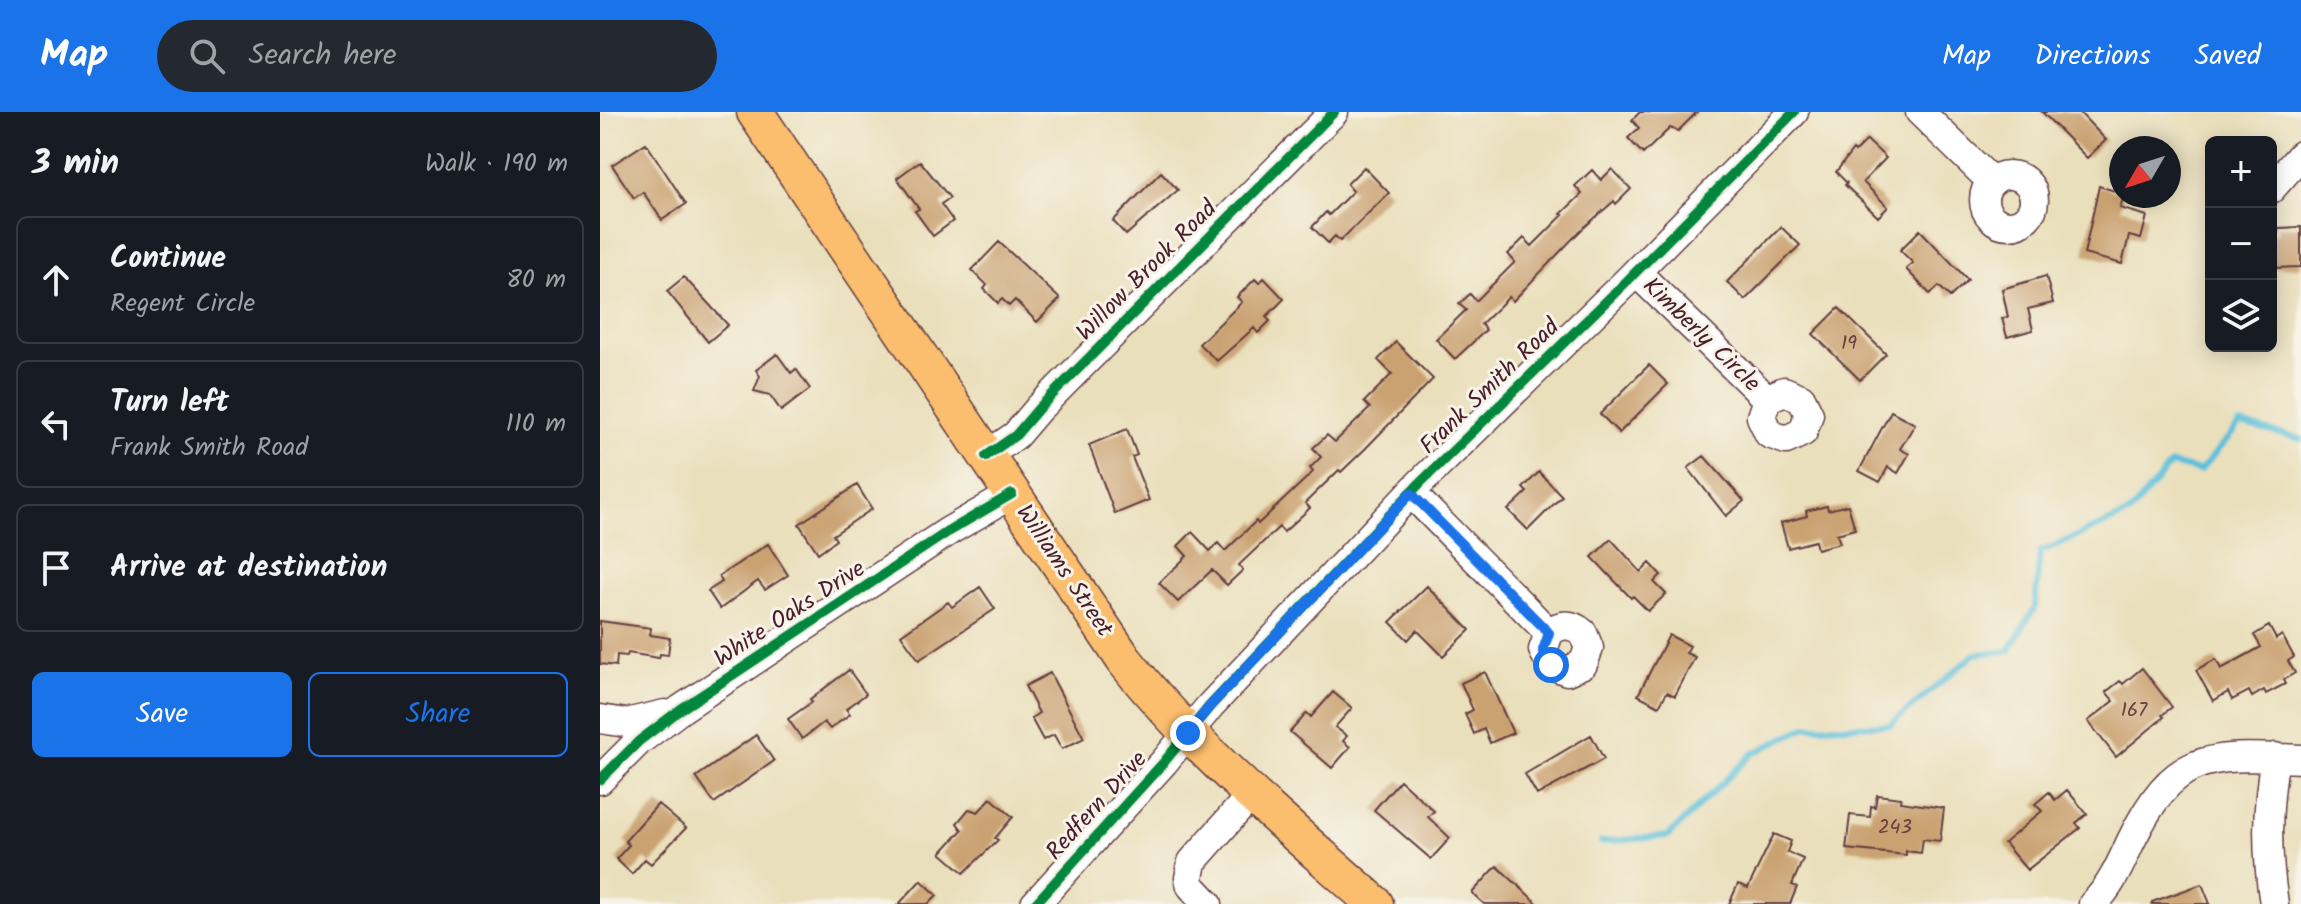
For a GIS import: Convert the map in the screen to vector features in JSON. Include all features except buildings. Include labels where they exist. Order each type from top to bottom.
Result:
[{"type":"main road","name":"Williams Street","points":[[755,112],[1125,661],[1188,733],[1363,900]]},
{"type":"street","name":"Willow Brook Road","points":[[986,456],[1016,435],[1039,408],[1334,112]]},
{"type":"street","name":"Frank Smith Road","points":[[1188,733],[1411,493],[1794,112]]},
{"type":"street","points":[[1920,112],[1992,182]]},
{"type":"street","points":[[2277,182],[2301,155]]},
{"type":"street","name":"Kimberly Circle","points":[[1636,272],[1767,399]]},
{"type":"street","points":[[1411,493],[1549,633]]},
{"type":"street","name":"White Oaks Drive","points":[[600,780],[639,741],[681,709],[949,531],[1012,494]]},
{"type":"street","points":[[600,719],[626,723],[681,709]]},
{"type":"street","name":"Redfern Drive","points":[[1035,904],[1188,733]]},
{"type":"street","points":[[2093,904],[2108,887],[2143,816],[2171,779],[2187,768],[2215,758],[2288,758],[2266,827],[2267,863],[2274,904]]},
{"type":"street","points":[[1208,904],[1191,886],[1192,862],[1252,794]]},
{"type":"waterway","points":[[1601,842],[1668,836],[1752,754],[1806,727],[1890,725],[1975,654],[2009,651],[2035,607],[2040,552],[2130,513],[2171,464],[2200,471],[2240,424],[2301,439]]},
{"type":"cycle path","points":[[986,456],[1016,435],[1039,408],[1334,112]]},
{"type":"cycle path","points":[[1035,904],[1164,762],[1210,706],[1419,484],[1794,112]]},
{"type":"cycle path","points":[[600,780],[639,741],[681,709],[949,531],[1012,494]]},
{"type":"route","points":[[1188,733],[1411,493],[1549,633],[1543,650],[1551,665]]}]
